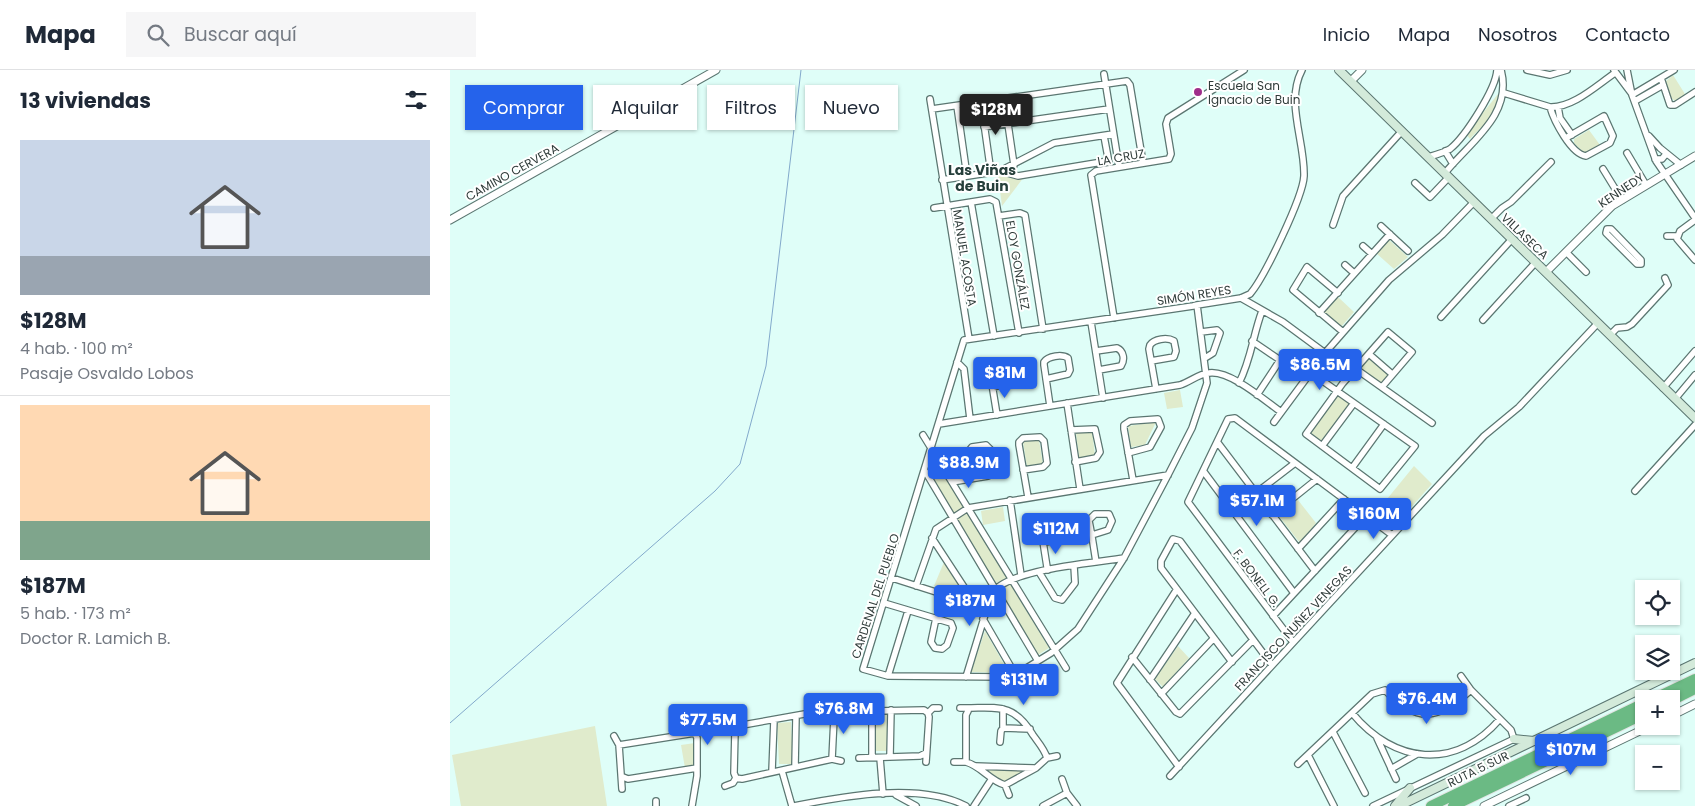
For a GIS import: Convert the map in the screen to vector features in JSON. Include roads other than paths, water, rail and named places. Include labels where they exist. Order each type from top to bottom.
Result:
[{"type":"highway","points":[[1672,690],[1695,679]]},
{"type":"highway","points":[[1680,696],[1695,689]]},
{"type":"highway","name":"RUTA 5 SUR","points":[[1430,806],[1635,707]]},
{"type":"highway","name":"RUTA 5 SUR","points":[[1453,806],[1635,718]]},
{"type":"main road","name":"VILLASECA","points":[[1339,70],[1695,418]]},
{"type":"main road","points":[[1399,806],[1695,663]]},
{"type":"main road","points":[[1514,739],[1536,741]]},
{"type":"main road","points":[[1395,806],[1410,788]]},
{"type":"street","name":"CAMINO CERVERA","points":[[450,220],[716,70]]},
{"type":"street","name":"LA CRUZ","points":[[1114,318],[1090,179],[1094,172],[1169,159],[1171,156],[1166,124],[1169,117],[1244,70]]},
{"type":"street","name":"SIMÓN REYES","points":[[966,340],[1043,330],[1241,298],[1251,293],[1272,255],[1303,182],[1295,89],[1302,70]]},
{"type":"street","points":[[1351,82],[1362,70]]},
{"type":"street","points":[[1428,157],[1445,151],[1462,134],[1494,87],[1499,70]]},
{"type":"street","points":[[1415,183],[1430,196],[1447,175],[1453,164],[1498,112],[1504,91],[1499,70]]},
{"type":"street","points":[[1527,70],[1550,75],[1567,70]]},
{"type":"street","points":[[1632,95],[1674,70]]},
{"type":"street","points":[[1494,87],[1550,107],[1558,106],[1572,101],[1614,71],[1635,101],[1655,159],[1695,219],[1680,231],[1677,236],[1679,243],[1695,260]]},
{"type":"street","points":[[1628,72],[1632,95]]},
{"type":"street","points":[[1620,80],[1628,72]]},
{"type":"street","points":[[1104,74],[1119,167]]},
{"type":"street","points":[[1660,78],[1670,105],[1695,92]]},
{"type":"street","points":[[932,109],[1105,85],[1125,80],[1130,83],[1143,163]]},
{"type":"street","points":[[1635,101],[1663,85]]},
{"type":"street","name":"MANUEL ACOSTA","points":[[930,99],[966,340]]},
{"type":"street","points":[[981,102],[991,173]]},
{"type":"street","points":[[957,106],[967,176]]},
{"type":"street","points":[[1558,106],[1560,118],[1569,137]]},
{"type":"street","points":[[1550,107],[1556,125],[1569,137],[1584,156],[1610,143],[1613,136],[1604,116],[1569,137]]},
{"type":"street","points":[[984,127],[1109,109]]},
{"type":"street","points":[[1008,124],[1014,165]]},
{"type":"street","points":[[1645,130],[1666,154],[1681,165]]},
{"type":"street","points":[[1333,225],[1343,196],[1402,131]]},
{"type":"street","points":[[942,180],[1000,171],[1014,165],[1040,148],[1054,143],[1113,134]]},
{"type":"street","points":[[1462,134],[1470,145]]},
{"type":"street","points":[[1104,136],[1110,169]]},
{"type":"street","points":[[1445,151],[1453,164]]},
{"type":"street","points":[[1627,153],[1646,185]]},
{"type":"street","points":[[1655,159],[1662,160],[1666,154]]},
{"type":"street","name":"KENNEDY","points":[[1546,272],[1598,220],[1622,200],[1695,156]]},
{"type":"street","points":[[1000,171],[1018,176],[1108,161]]},
{"type":"street","points":[[1491,219],[1551,162]]},
{"type":"street","points":[[1603,169],[1622,200]]},
{"type":"street","name":"ELOY GONZÁLEZ","points":[[971,202],[990,199],[995,201],[1019,333]]},
{"type":"street","points":[[934,208],[971,202],[994,336]]},
{"type":"street","points":[[1274,422],[1325,353],[1395,273],[1442,235],[1474,202]]},
{"type":"street","points":[[999,216],[1020,213],[1025,215],[1043,330]]},
{"type":"street","points":[[1598,220],[1607,229],[1611,229],[1625,248]]},
{"type":"street","points":[[1381,226],[1408,251]]},
{"type":"street","points":[[1319,313],[1390,234]]},
{"type":"street","points":[[1667,236],[1677,236]]},
{"type":"street","points":[[1441,317],[1512,239]]},
{"type":"street","points":[[1363,246],[1372,254]]},
{"type":"street","points":[[1566,252],[1586,272]]},
{"type":"street","points":[[1483,320],[1536,262]]},
{"type":"street","points":[[1345,265],[1354,273]]},
{"type":"street","points":[[1338,293],[1310,269],[1304,269],[1293,290],[1343,332]]},
{"type":"street","points":[[1610,335],[1617,328],[1627,327],[1632,324],[1668,286],[1669,283],[1665,278]]},
{"type":"street","points":[[1241,298],[1283,322],[1325,353]]},
{"type":"street","name":"CARDENAL DEL PUEBLO","points":[[966,340],[957,362],[863,668],[888,676],[1001,677],[1015,674],[1054,650],[1078,629],[1124,558],[1195,420],[1207,383],[1208,373],[1197,305]]},
{"type":"street","points":[[1239,383],[1250,359],[1252,341],[1262,311]]},
{"type":"street","points":[[1091,322],[1103,398]]},
{"type":"street","name":"FRANCISCO NUÑEZ VENEGAS","points":[[1170,776],[1484,436],[1519,408],[1598,323]]},
{"type":"street","points":[[1201,332],[1217,330],[1220,333],[1213,353],[1205,358]]},
{"type":"street","points":[[1310,372],[1337,391],[1354,403],[1384,424],[1415,446],[1380,489],[1306,434],[1337,391],[1388,332],[1412,352],[1382,387]]},
{"type":"street","points":[[1151,361],[1174,357],[1176,350],[1174,341],[1168,339],[1152,343],[1149,347],[1151,361],[1156,389]]},
{"type":"street","points":[[1252,341],[1280,360],[1257,395]]},
{"type":"street","points":[[1096,351],[1117,348],[1123,354],[1124,361],[1121,366],[1099,370]]},
{"type":"street","points":[[1664,388],[1695,350]]},
{"type":"street","points":[[1369,354],[1392,374]]},
{"type":"street","points":[[1046,378],[1068,374],[1070,370],[1068,358],[1063,356],[1046,359],[1044,364],[1046,378],[1050,406]]},
{"type":"street","points":[[957,362],[964,369],[970,419]]},
{"type":"street","points":[[993,387],[1015,383],[1018,377],[1014,365],[1009,363],[992,367],[990,372],[997,415]]},
{"type":"street","points":[[1356,369],[1432,423]]},
{"type":"street","points":[[939,424],[1183,384],[1208,373],[1222,374],[1239,383],[1281,412]]},
{"type":"street","points":[[1675,399],[1695,376]]},
{"type":"street","points":[[1322,446],[1354,403]]},
{"type":"street","points":[[1067,404],[1080,489]]},
{"type":"street","points":[[1128,453],[1150,447],[1161,427],[1158,418],[1153,417],[1125,423],[1124,429],[1128,453],[1133,480]]},
{"type":"street","points":[[1294,593],[1204,472],[1230,418],[1235,418],[1392,535]]},
{"type":"street","points":[[1352,468],[1384,424]]},
{"type":"street","points":[[1634,491],[1695,425]]},
{"type":"street","points":[[1071,430],[1092,428],[1097,433],[1100,452],[1098,456],[1076,462]]},
{"type":"street","points":[[923,435],[1066,668]]},
{"type":"street","points":[[1023,470],[1046,465],[1047,460],[1042,437],[1023,438],[1019,442],[1023,470],[1028,497]]},
{"type":"street","points":[[1218,443],[1314,571]]},
{"type":"street","points":[[952,482],[982,477],[992,474],[994,469],[991,450],[986,445],[972,447],[968,452],[982,477]]},
{"type":"street","points":[[1256,493],[1295,463]]},
{"type":"street","points":[[925,471],[1038,661]]},
{"type":"street","name":"F. BONELL G.","points":[[1204,472],[1188,502],[1293,642]]},
{"type":"street","points":[[916,586],[937,527],[952,516],[968,508],[1168,475]]},
{"type":"street","points":[[1272,515],[1317,480]]},
{"type":"street","points":[[1298,549],[1344,499]]},
{"type":"street","points":[[1010,500],[1021,574]]},
{"type":"street","points":[[1092,535],[1108,530],[1112,521],[1109,514],[1103,513],[1091,517],[1092,535],[1096,562]]},
{"type":"street","points":[[1273,616],[1366,516]]},
{"type":"street","points":[[1043,543],[1062,538],[1064,533],[1061,522],[1042,524],[1043,543],[1048,570]]},
{"type":"street","points":[[932,538],[964,587],[965,602]]},
{"type":"street","points":[[1232,662],[1176,589],[1160,564],[1170,541],[1174,538],[1180,540],[1272,665]]},
{"type":"street","points":[[966,677],[986,608],[995,589],[1021,574],[1124,558]]},
{"type":"street","points":[[1038,572],[1055,598],[1062,600],[1075,583],[1074,566]]},
{"type":"street","points":[[892,578],[986,608]]},
{"type":"street","points":[[1176,589],[1118,679],[1118,687],[1179,767]]},
{"type":"street","points":[[884,603],[908,611],[936,618],[951,623],[953,627],[944,649],[935,648],[931,642],[936,618]]},
{"type":"street","points":[[888,676],[908,611]]},
{"type":"street","points":[[1150,680],[1195,613]]},
{"type":"street","points":[[983,619],[1015,674]]},
{"type":"street","points":[[1161,694],[1214,638]]},
{"type":"street","points":[[1132,657],[1176,712],[1180,714],[1253,640]]},
{"type":"street","points":[[1373,806],[1514,739],[1511,730],[1471,690],[1461,676]]},
{"type":"street","points":[[1298,764],[1372,694],[1381,690],[1385,690],[1396,702],[1410,711],[1429,715],[1447,710],[1471,690]]},
{"type":"street","points":[[832,712],[840,706],[841,698]]},
{"type":"street","points":[[1680,712],[1695,704]]},
{"type":"street","points":[[865,707],[872,708],[875,711],[924,710],[928,713]]},
{"type":"street","points":[[926,762],[928,713],[933,708],[939,708]]},
{"type":"street","points":[[960,708],[968,711],[1002,709],[1016,713],[1030,729],[1047,758]]},
{"type":"street","points":[[1000,742],[1003,728],[1002,709]]},
{"type":"street","points":[[736,778],[734,773],[736,724],[774,720],[827,710],[832,712]]},
{"type":"street","points":[[890,756],[891,710]]},
{"type":"street","points":[[872,757],[872,716],[875,711]]},
{"type":"street","points":[[966,762],[966,715],[968,711]]},
{"type":"street","points":[[832,712],[834,718],[832,759]]},
{"type":"street","points":[[1352,713],[1377,738],[1396,749],[1417,754],[1431,754],[1456,749],[1481,736],[1500,718]]},
{"type":"street","points":[[795,766],[796,716]]},
{"type":"street","points":[[772,771],[774,720]]},
{"type":"street","points":[[619,745],[694,733],[703,726]]},
{"type":"street","points":[[1003,728],[1030,729]]},
{"type":"street","points":[[1333,732],[1365,793]]},
{"type":"street","points":[[692,806],[697,768],[697,738],[694,733]]},
{"type":"street","points":[[1484,806],[1635,733]]},
{"type":"street","points":[[614,736],[619,745],[622,789]]},
{"type":"street","points":[[1377,738],[1396,779]]},
{"type":"street","points":[[859,758],[920,756],[926,753]]},
{"type":"street","points":[[1391,769],[1417,754]]},
{"type":"street","points":[[1308,755],[1334,806]]},
{"type":"street","points":[[954,762],[966,762],[984,769],[1025,771],[1036,768],[1047,758],[1057,756]]},
{"type":"street","points":[[880,758],[883,794]]},
{"type":"street","points":[[736,778],[742,779],[832,759],[842,761]]},
{"type":"street","points":[[622,777],[628,779],[697,768]]},
{"type":"street","points":[[984,769],[992,780],[1004,785],[1009,794]]},
{"type":"street","points":[[782,771],[793,806],[827,803],[883,794],[942,796],[966,806]]},
{"type":"street","points":[[1004,785],[1025,771]]},
{"type":"street","points":[[725,786],[733,783],[736,778]]},
{"type":"street","points":[[1062,779],[1067,793],[1077,806]]},
{"type":"street","points":[[974,806],[992,780]]},
{"type":"street","points":[[1043,806],[1067,793]]},
{"type":"street","points":[[894,794],[917,806],[917,799],[921,794]]},
{"type":"street","points":[[1509,806],[1526,798]]},
{"type":"waterway","points":[[450,723],[715,491],[740,464],[766,366],[801,70]]},
{"type":"place","name":"Escuela San Ignacio de Buin","points":[[1198,92]]},
{"type":"district","name":"Las Viñas de Buin","points":[[982,178]]}]
